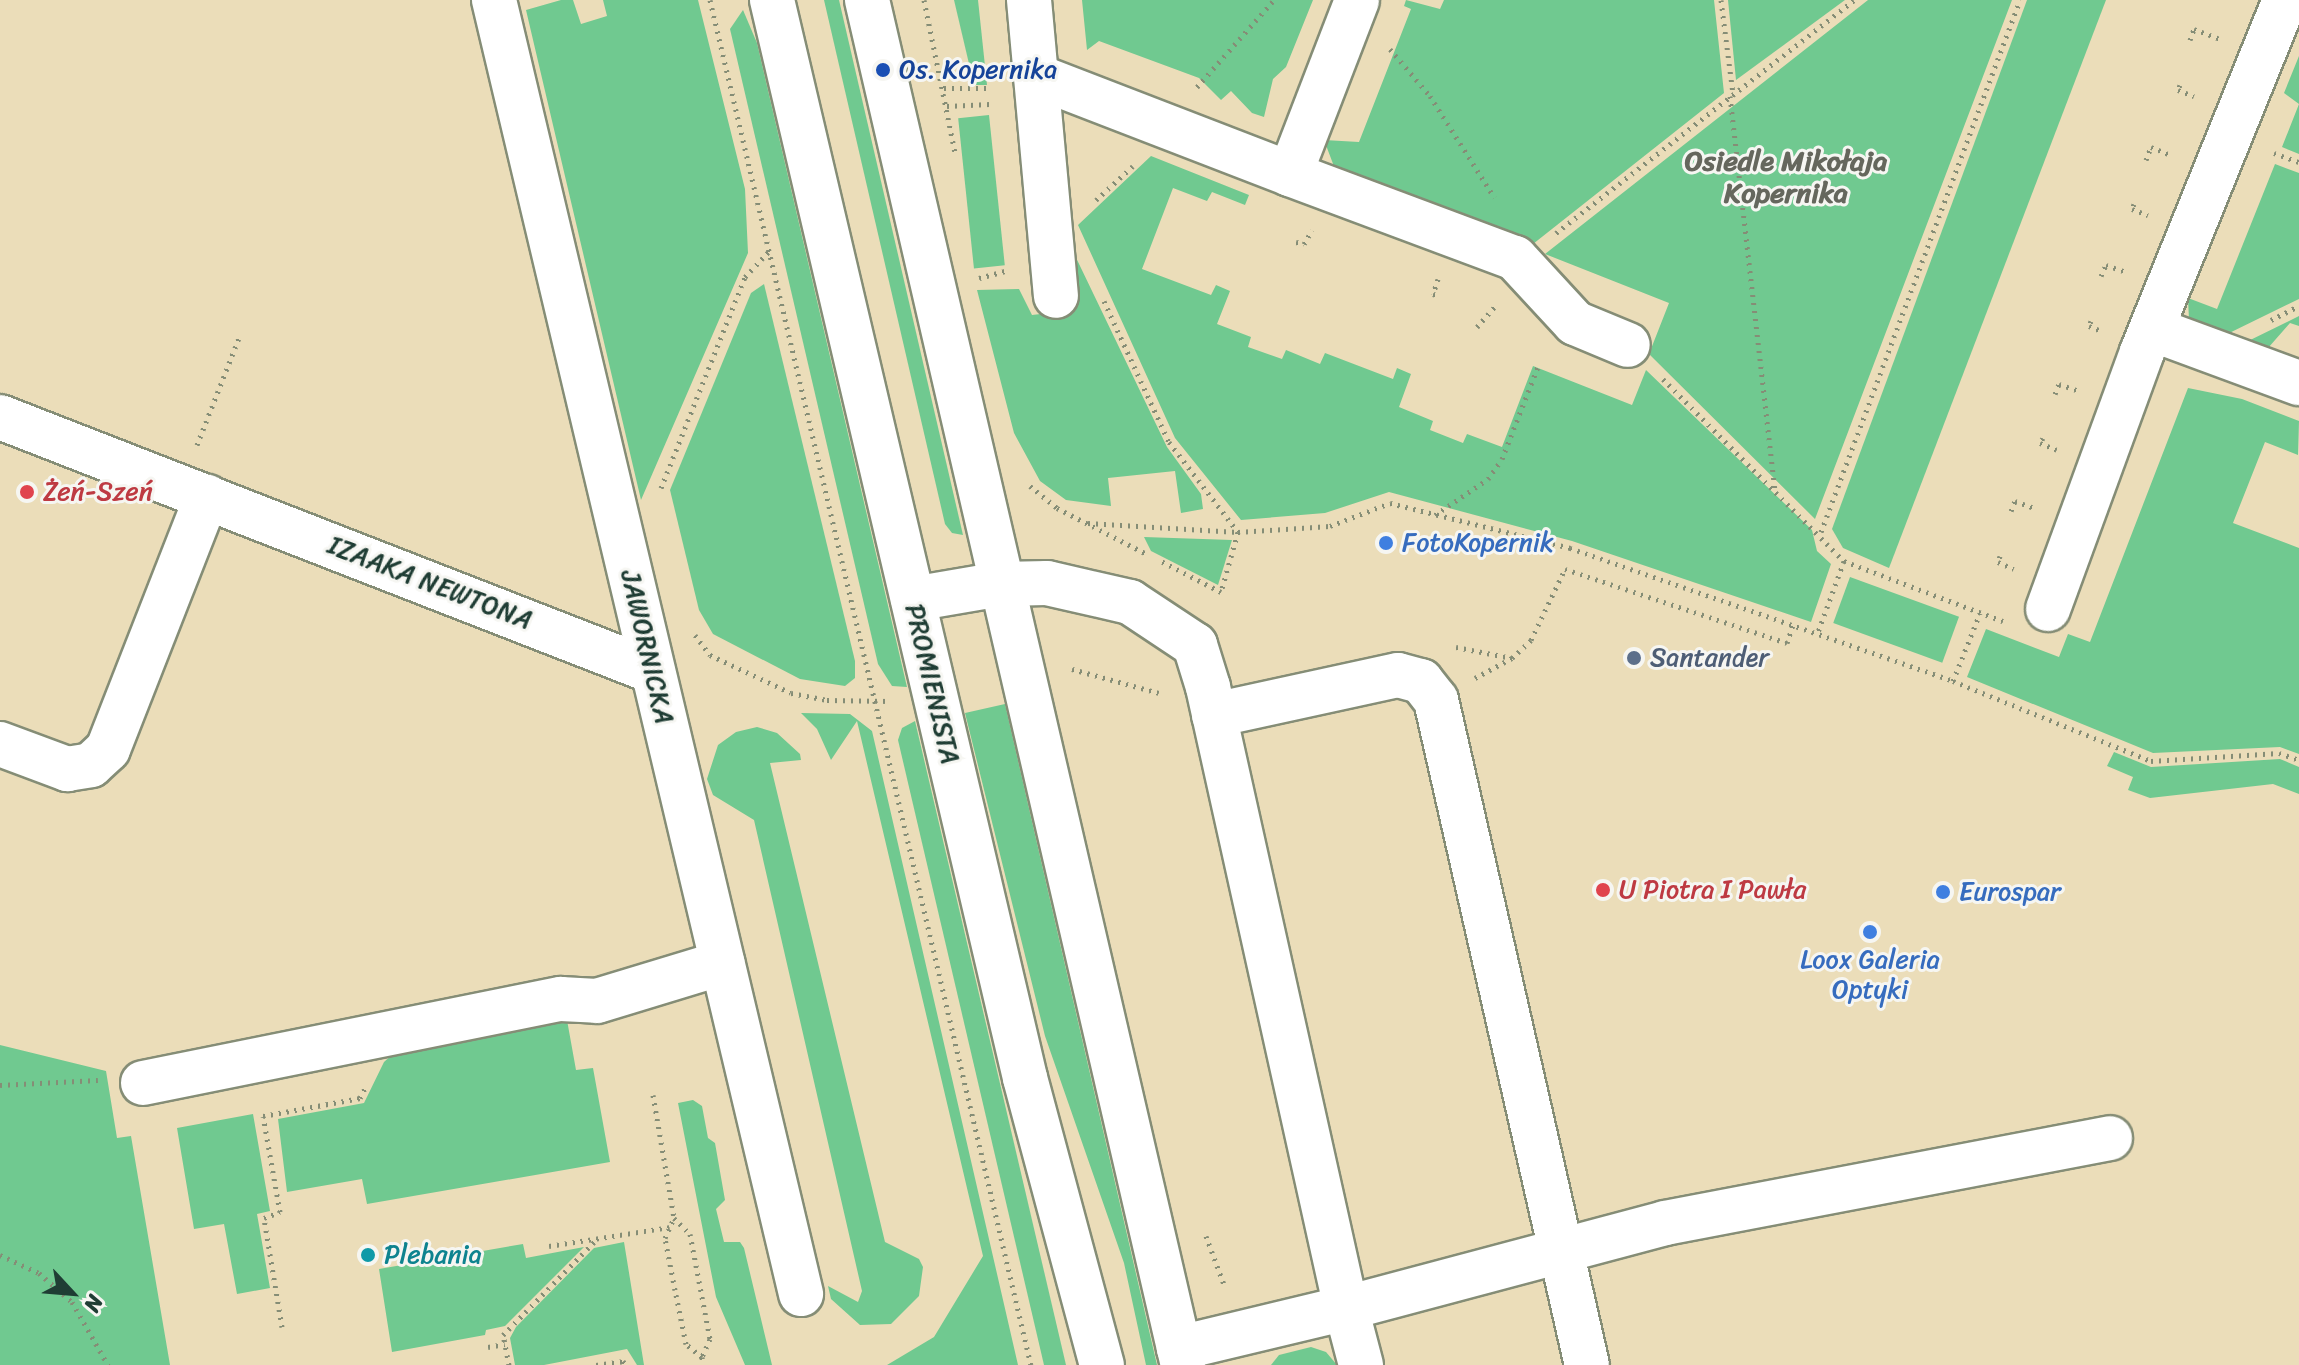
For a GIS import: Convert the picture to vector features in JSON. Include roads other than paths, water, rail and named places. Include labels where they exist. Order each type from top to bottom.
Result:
[{"type":"street","name":"JAWORNICKA","points":[[494,0],[801,1294]]},
{"type":"street","name":"PROMIENISTA","points":[[772,0],[1025,1078],[1102,1365]]},
{"type":"street","points":[[867,0],[1181,1357],[1346,1308],[1665,1223],[2110,1138]]},
{"type":"street","points":[[1029,0],[1056,296]]},
{"type":"street","points":[[2048,609],[2152,329],[2285,0]]},
{"type":"street","points":[[1290,174],[1352,13]]},
{"type":"street","points":[[1036,76],[1515,258],[1575,323],[1628,345]]},
{"type":"street","points":[[2152,329],[2299,383]]},
{"type":"street","name":"IZAAKA NEWTONA","points":[[0,417],[199,478],[652,671]]},
{"type":"street","points":[[0,744],[67,769],[91,765],[108,749],[199,478]]},
{"type":"street","points":[[913,599],[1001,584],[1047,583],[1093,591],[1163,620],[1195,645],[1214,715],[1361,1365]]},
{"type":"street","points":[[1214,715],[1398,675],[1421,681],[1436,700],[1587,1365]]},
{"type":"street","points":[[143,1083],[515,1007],[561,999],[597,1001],[666,984],[687,971],[722,963]]},
{"type":"place","name":"Os. Kopernika","points":[[883,70]]},
{"type":"place","name":"Żeń-Szeń","points":[[27,492]]},
{"type":"place","name":"FotoKopernik","points":[[1386,543]]},
{"type":"place","name":"Santander","points":[[1634,658]]},
{"type":"place","name":"U Piotra I Pawła","points":[[1603,890]]},
{"type":"place","name":"Eurospar","points":[[1943,892]]},
{"type":"place","name":"Loox Galeria Optyki","points":[[1870,932]]},
{"type":"place","name":"Plebania","points":[[368,1255]]},
{"type":"district","name":"Osiedle Mikołaja Kopernika","points":[[1786,177]]}]
